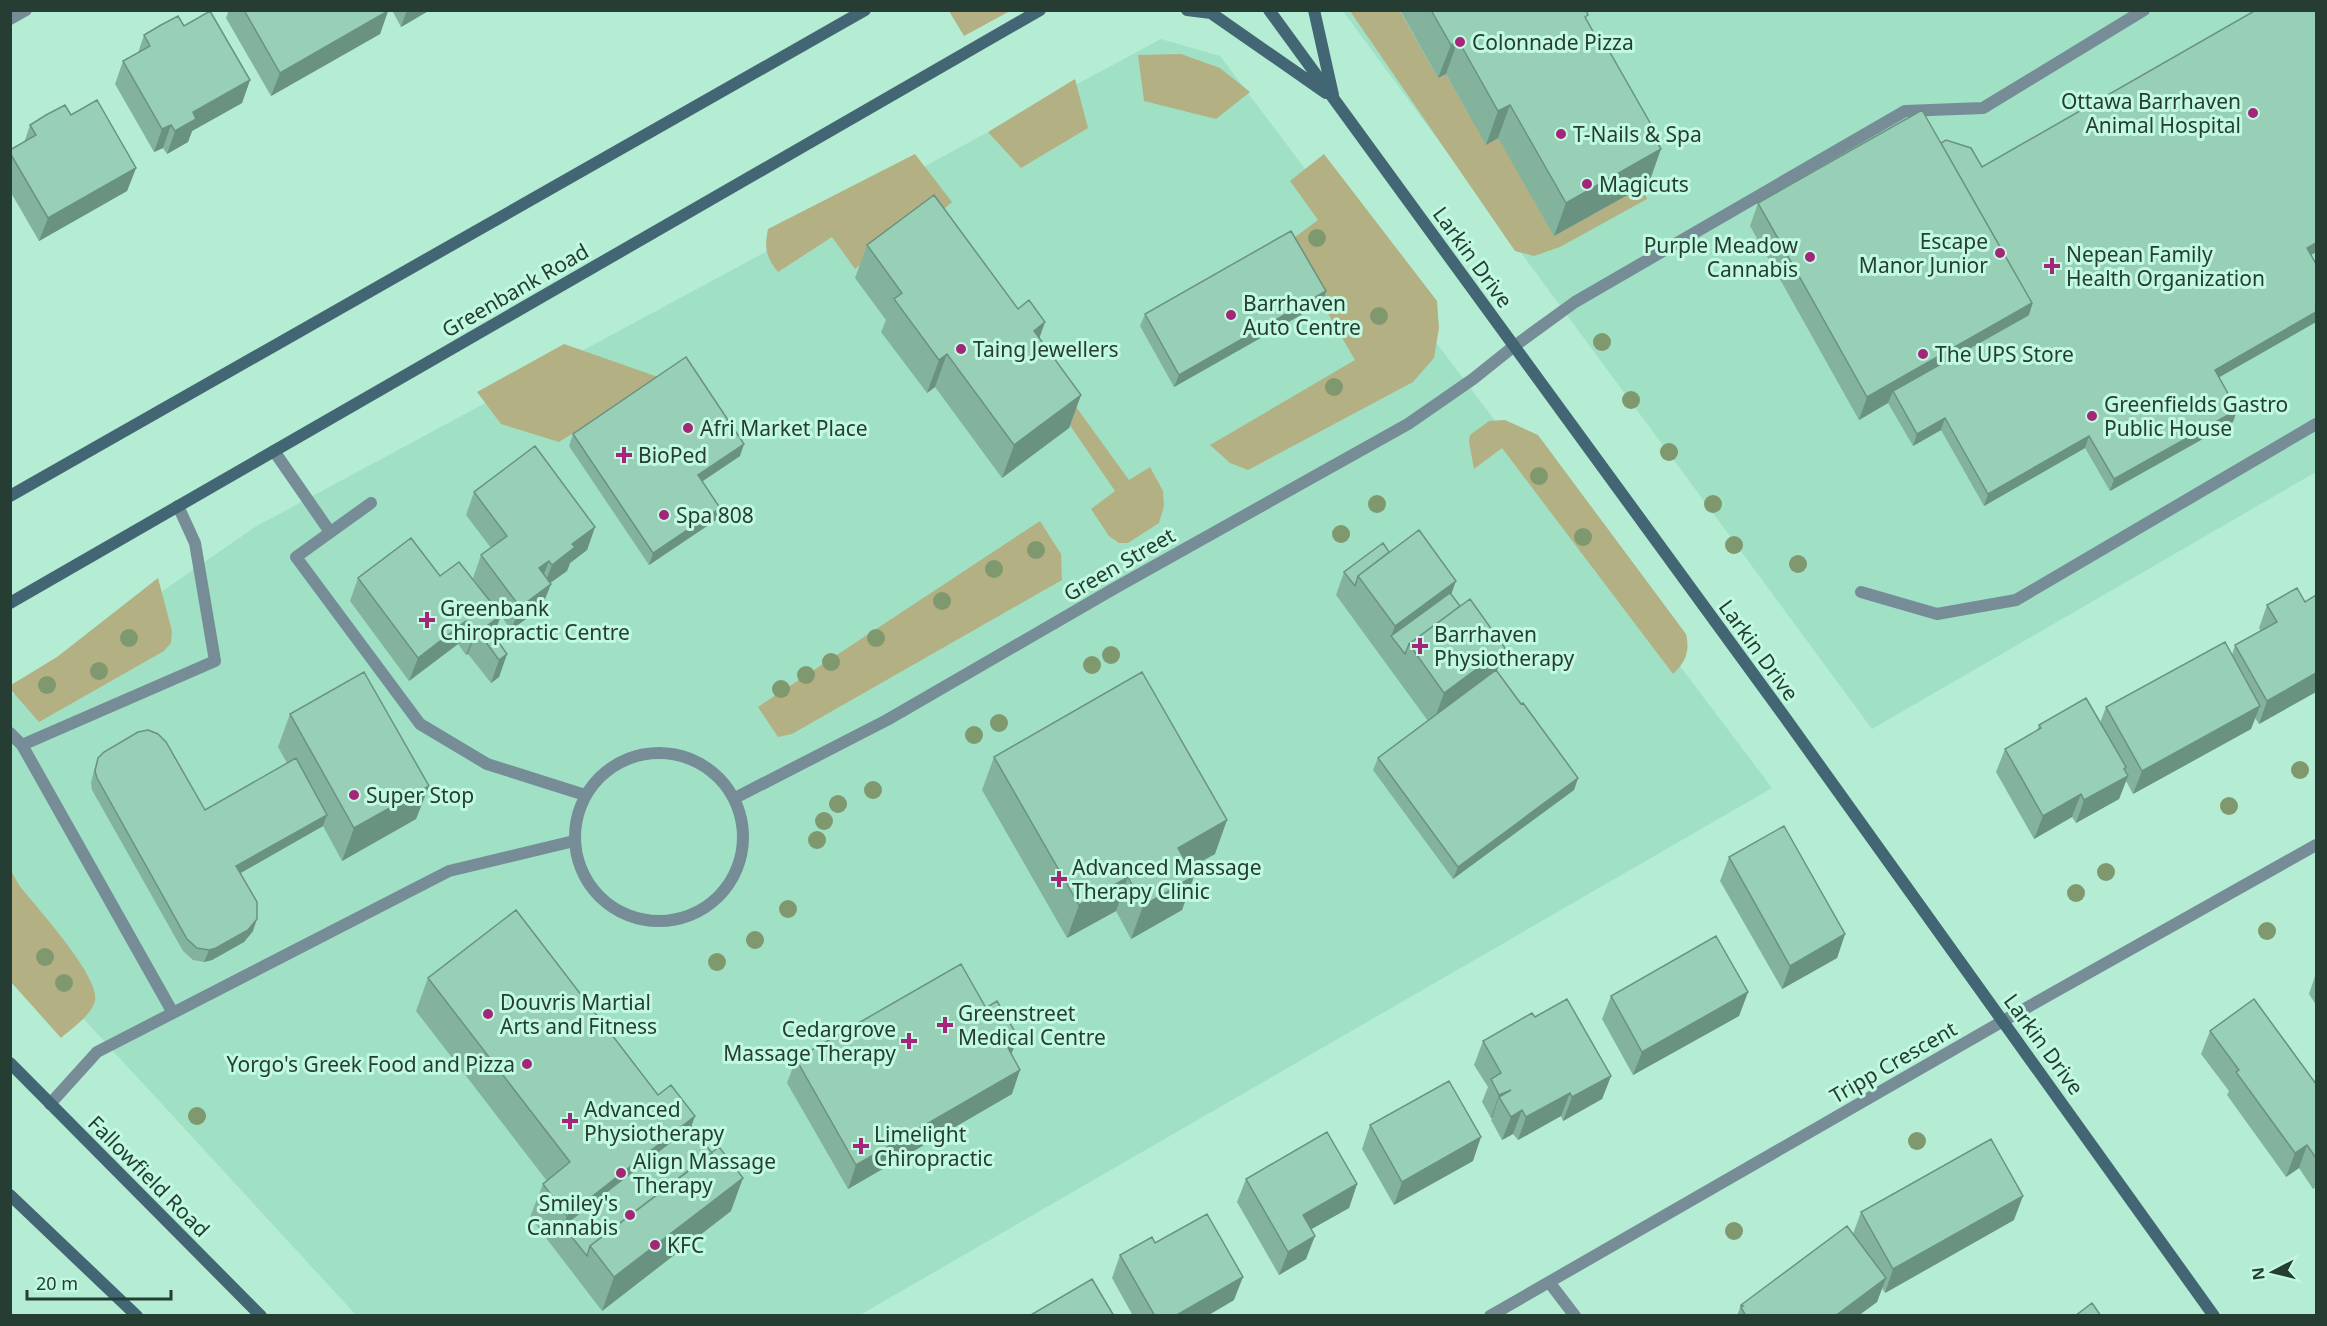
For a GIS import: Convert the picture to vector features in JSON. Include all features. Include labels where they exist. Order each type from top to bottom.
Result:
[{"type":"main road","points":[[10,495],[865,10]]},
{"type":"main road","name":"Greenbank Road","points":[[10,603],[1040,10]]},
{"type":"main road","points":[[1187,10],[1211,13],[1334,99]]},
{"type":"main road","name":"Larkin Drive","points":[[1269,10],[2003,1021],[2214,1316]]},
{"type":"main road","points":[[1314,10],[1334,99]]},
{"type":"main road","name":"Fallowfield Road","points":[[10,1063],[261,1316]]},
{"type":"main road","points":[[10,1195],[137,1316]]},
{"type":"street","points":[[10,19],[26,10]]},
{"type":"street","name":"Green Street","points":[[735,798],[886,720],[1114,588],[1408,424],[1473,379],[1575,302],[1905,111],[1983,108],[2144,10]]},
{"type":"street","points":[[1861,592],[1937,614],[2016,600],[2316,424]]},
{"type":"street","points":[[274,451],[330,532]]},
{"type":"street","points":[[371,503],[296,557],[420,724],[487,764],[585,795]]},
{"type":"street","points":[[22,746],[215,661],[195,543],[178,506]]},
{"type":"street","points":[[10,733],[22,746],[173,1013]]},
{"type":"street","points":[[664,752],[686,756],[714,772],[735,798],[744,825],[742,854],[732,881],[713,903],[688,918],[660,922],[631,918],[611,908],[594,892],[582,873],[574,841],[576,818],[585,795],[599,777],[618,762],[641,754],[664,752]]},
{"type":"street","points":[[51,1104],[97,1052],[449,871],[574,841]]},
{"type":"street","name":"Tripp Crescent","points":[[1490,1316],[2003,1021],[2316,845]]},
{"type":"street","points":[[1549,1282],[1575,1316]]},
{"type":"shaded area","points":[[949,11],[1010,11],[964,36]]},
{"type":"shaded area","points":[[1343,11],[2316,11],[2316,472],[1872,729]]},
{"type":"shaded area","points":[[1350,11],[1400,11],[1438,78],[1446,74],[1467,111],[1498,138],[1641,186],[1647,199],[1560,247],[1534,256],[1515,251]]},
{"type":"shaded area","points":[[1161,39],[1220,56],[1772,788],[860,1315],[356,1315],[11,940],[11,696],[255,527]]},
{"type":"shaded area","points":[[1181,54],[1220,68],[1250,92],[1216,119],[1144,101],[1138,55]]},
{"type":"shaded area","points":[[1075,79],[1088,128],[1021,168],[988,132]]},
{"type":"shaded area","points":[[915,154],[952,202],[937,215],[1129,480],[1150,467],[1163,491],[1164,506],[1159,523],[1128,543],[1119,543],[1109,536],[1091,509],[1115,491],[925,214],[855,269],[832,237],[778,272],[771,262],[766,247],[768,229]]},
{"type":"shaded area","points":[[1324,154],[1437,301],[1439,328],[1434,358],[1413,382],[1248,470],[1230,463],[1210,445],[1355,360],[1287,243],[1318,220],[1290,181]]},
{"type":"shaded area","points":[[564,344],[661,378],[559,442],[501,424],[477,392]]},
{"type":"shaded area","points":[[1505,420],[1538,435],[1686,634],[1686,656],[1673,674],[1502,448],[1474,469],[1469,442],[1470,435],[1489,421]]},
{"type":"shaded area","points":[[1040,521],[1061,554],[1062,580],[792,734],[778,737],[758,707]]},
{"type":"shaded area","points":[[158,578],[172,631],[171,643],[164,651],[39,722],[11,690],[11,685],[57,657]]},
{"type":"shaded area","points":[[11,871],[19,885],[78,959],[94,990],[95,1001],[90,1012],[61,1038],[11,982]]},
{"type":"building","points":[[244,10],[388,10],[388,11],[280,73]]},
{"type":"building","points":[[1431,10],[1586,10],[1588,15],[1585,17],[1604,51],[1608,49],[1661,142],[1658,144],[1661,149],[1566,203],[1510,105],[1498,111],[1458,40],[1451,45]]},
{"type":"building","points":[[2256,10],[2316,10],[2316,243],[2307,248],[2316,264],[2316,312],[2215,370],[2237,410],[2114,479],[2089,436],[1988,494],[1945,418],[1917,434],[1893,391],[2028,315],[2032,303],[1941,143],[1946,140],[1971,148],[1982,167]]},
{"type":"building","points":[[210,11],[250,80],[193,112],[196,119],[175,131],[171,125],[162,129],[123,61],[150,46],[144,35],[161,25],[178,16],[184,26]]},
{"type":"building","points":[[97,100],[136,168],[48,218],[10,150],[36,135],[30,125],[46,115],[65,105],[71,115]]},
{"type":"building","points":[[1922,110],[2032,303],[1867,397],[1758,203]]},
{"type":"building","name":"Taing Jewellers","points":[[934,195],[1018,309],[1029,300],[1045,322],[1034,331],[1081,395],[1014,445],[947,354],[939,360],[894,299],[902,293],[867,245]]},
{"type":"building","name":"Barrhaven Auto Centre","points":[[1291,231],[1326,291],[1179,375],[1145,314]]},
{"type":"building","points":[[686,357],[744,444],[698,475],[720,508],[653,553],[573,434]]},
{"type":"building","points":[[535,446],[595,527],[572,544],[575,547],[552,565],[549,561],[539,568],[551,584],[520,607],[481,555],[507,536],[474,492]]},
{"type":"building","points":[[1419,530],[1456,581],[1395,626],[1358,576]]},
{"type":"building","points":[[411,538],[440,576],[459,562],[501,615],[487,626],[507,654],[499,660],[477,630],[475,632],[466,621],[418,658],[358,578]]},
{"type":"building","points":[[1383,543],[1389,552],[1358,576],[1355,586],[1344,572]]},
{"type":"building","points":[[2297,588],[2305,602],[2316,595],[2316,673],[2267,701],[2235,645],[2277,622],[2267,605]]},
{"type":"building","points":[[1450,593],[1460,606],[1409,644],[1405,654],[1391,636]]},
{"type":"building","points":[[1470,599],[1505,648],[1444,693],[1409,644]]},
{"type":"building","points":[[2225,642],[2260,706],[2142,771],[2106,707]]},
{"type":"building","points":[[1496,670],[1578,778],[1458,867],[1378,758]]},
{"type":"building","points":[[364,672],[429,786],[354,828],[290,714]]},
{"type":"building","points":[[1142,672],[1227,820],[1178,848],[1194,876],[1143,906],[1128,877],[1079,905],[994,757]]},
{"type":"building","points":[[2086,698],[2126,767],[2124,769],[2128,776],[2084,800],[2081,794],[2043,816],[2005,749],[2041,728],[2039,725]]},
{"type":"building","points":[[148,730],[158,734],[166,742],[205,810],[296,758],[327,815],[236,866],[257,902],[257,919],[248,930],[216,948],[209,950],[197,948],[187,939],[97,778],[95,771],[98,758],[104,752],[138,732]]},
{"type":"building","points":[[1784,826],[1845,934],[1790,966],[1729,857]]},
{"type":"building","points":[[516,910],[658,1095],[671,1085],[695,1116],[567,1216],[543,1184],[570,1162],[428,978]]},
{"type":"building","points":[[1716,936],[1748,992],[1642,1052],[1611,996]]},
{"type":"building","points":[[961,964],[986,1008],[997,1001],[1018,1037],[1006,1044],[1020,1070],[856,1165],[796,1059]]},
{"type":"building","points":[[1567,999],[1611,1076],[1572,1097],[1570,1093],[1526,1117],[1522,1110],[1511,1117],[1499,1097],[1511,1090],[1499,1095],[1491,1079],[1501,1073],[1483,1041],[1532,1013],[1535,1017]]},
{"type":"building","points":[[2254,999],[2316,1084],[2316,1158],[2307,1145],[2295,1153],[2236,1072],[2239,1070],[2210,1031]]},
{"type":"building","points":[[1449,1081],[1481,1137],[1402,1182],[1370,1125]]},
{"type":"building","points":[[691,1126],[712,1153],[590,1246],[587,1256],[563,1226]]},
{"type":"building","points":[[1327,1132],[1357,1184],[1303,1215],[1315,1236],[1288,1252],[1246,1179]]},
{"type":"building","points":[[1991,1139],[2023,1196],[1893,1269],[1861,1212]]},
{"type":"building","points":[[719,1147],[743,1178],[614,1277],[590,1246]]},
{"type":"building","points":[[1207,1214],[1243,1277],[1175,1316],[1155,1316],[1120,1255],[1152,1237],[1155,1243]]},
{"type":"building","points":[[1847,1226],[1886,1278],[1835,1316],[1746,1316],[1741,1305]]},
{"type":"building","points":[[1092,1279],[1114,1316],[1029,1316]]},
{"type":"building","points":[[2092,1303],[2101,1316],[2075,1316]]},
{"type":"place","name":"Colonnade Pizza","points":[[1460,42]]},
{"type":"place","name":"Ottawa Barrhaven Animal Hospital","points":[[2253,113]]},
{"type":"place","name":"T-Nails & Spa","points":[[1561,134]]},
{"type":"place","name":"Magicuts","points":[[1587,184]]},
{"type":"place","name":"Escape Manor Junior","points":[[2000,253]]},
{"type":"place","name":"Purple Meadow Cannabis","points":[[1810,257]]},
{"type":"place","name":"Nepean Family Health Organization","points":[[2052,266]]},
{"type":"place","name":"Barrhaven Auto Centre","points":[[1231,315]]},
{"type":"place","name":"Taing Jewellers","points":[[961,349]]},
{"type":"place","name":"The UPS Store","points":[[1923,354]]},
{"type":"place","name":"Greenfields Gastro Public House","points":[[2092,416]]},
{"type":"place","name":"Afri Market Place","points":[[688,428]]},
{"type":"place","name":"BioPed","points":[[624,455]]},
{"type":"place","name":"Spa 808","points":[[664,515]]},
{"type":"place","name":"Greenbank Chiropractic Centre","points":[[427,620]]},
{"type":"place","name":"Barrhaven Physiotherapy","points":[[1420,646]]},
{"type":"place","name":"Super Stop","points":[[354,795]]},
{"type":"place","name":"Advanced Massage Therapy Clinic","points":[[1059,879]]},
{"type":"place","name":"Douvris Martial Arts and Fitness","points":[[488,1014]]},
{"type":"place","name":"Greenstreet Medical Centre","points":[[945,1025]]},
{"type":"place","name":"Cedargrove Massage Therapy","points":[[909,1041]]},
{"type":"place","name":"Yorgo's Greek Food and Pizza","points":[[527,1064]]},
{"type":"place","name":"Advanced Physiotherapy","points":[[570,1121]]},
{"type":"place","name":"Limelight Chiropractic","points":[[861,1146]]},
{"type":"place","name":"Align Massage Therapy","points":[[621,1173]]},
{"type":"place","name":"Smiley's Cannabis","points":[[630,1215]]},
{"type":"place","name":"KFC","points":[[655,1245]]}]
